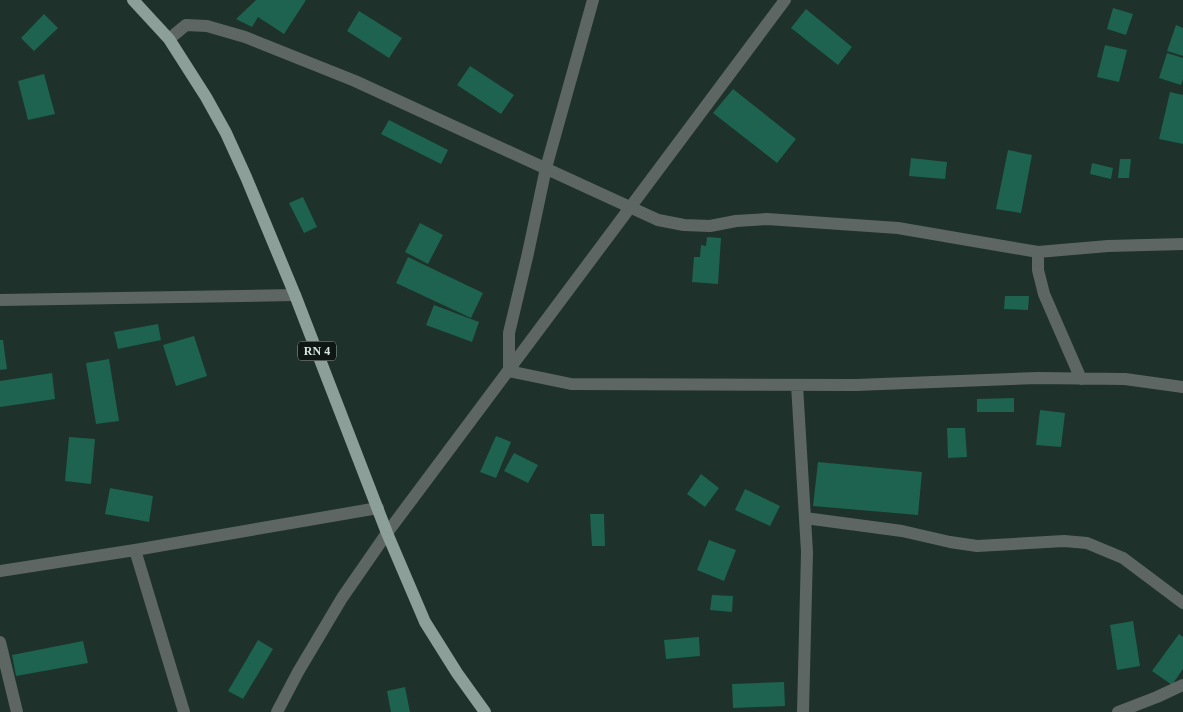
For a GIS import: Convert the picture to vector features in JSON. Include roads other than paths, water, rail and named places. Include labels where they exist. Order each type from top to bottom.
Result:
[{"type":"main road","name":"RN 4","points":[[133,0],[169,39],[206,97],[226,133],[296,295],[378,508],[425,622],[457,673],[486,712]]},
{"type":"street","points":[[509,371],[510,333],[546,168],[593,0]]},
{"type":"street","points":[[278,712],[298,672],[342,598],[388,533],[785,0]]},
{"type":"street","points":[[169,39],[186,25],[207,26],[246,37],[355,82],[658,220],[710,226],[736,221],[767,219],[898,228],[1038,252],[1108,246],[1183,244]]},
{"type":"street","points":[[1038,252],[1038,270],[1044,294],[1080,379]]},
{"type":"street","points":[[0,300],[296,295]]},
{"type":"street","points":[[509,371],[570,384],[856,385],[1037,378],[1125,379],[1183,387]]},
{"type":"street","points":[[797,385],[807,552],[803,712]]},
{"type":"street","points":[[0,571],[378,508]]},
{"type":"street","points":[[805,518],[902,531],[977,546],[1064,541],[1088,543],[1123,558],[1183,603]]},
{"type":"street","points":[[135,550],[184,712]]},
{"type":"street","points":[[0,642],[17,712]]},
{"type":"street","points":[[1118,712],[1183,685]]}]
